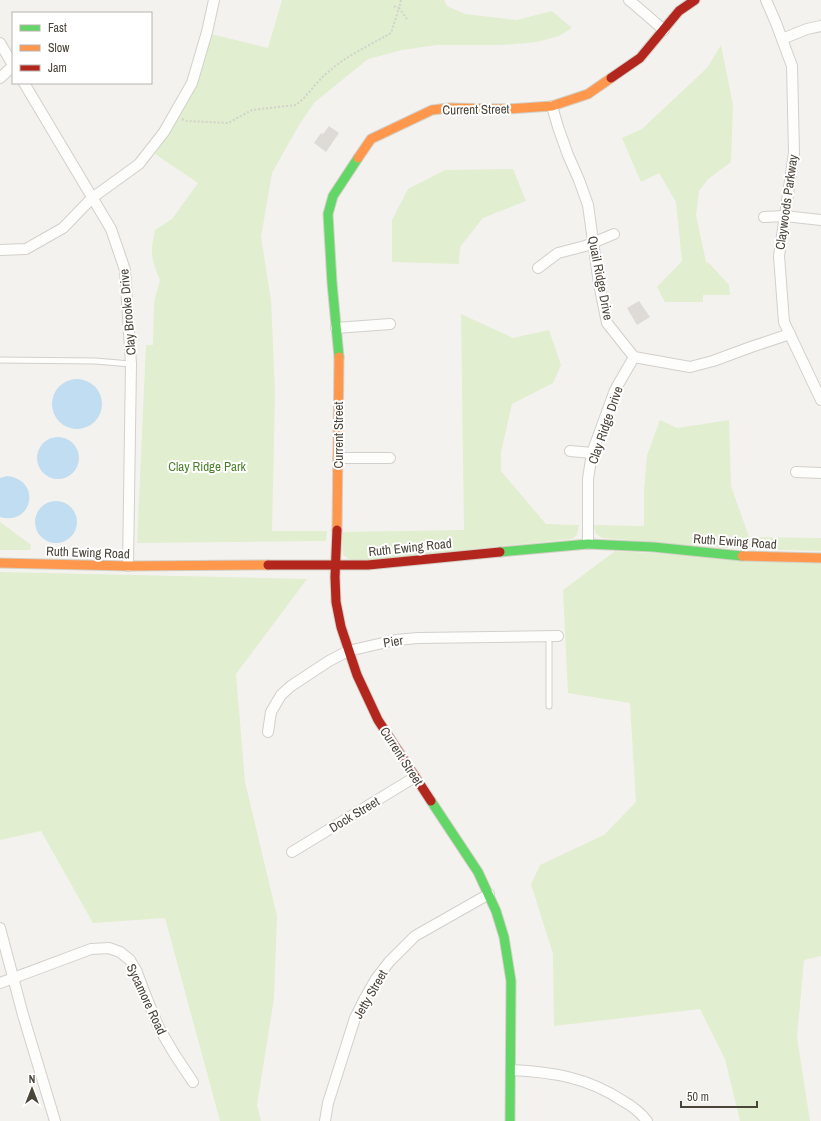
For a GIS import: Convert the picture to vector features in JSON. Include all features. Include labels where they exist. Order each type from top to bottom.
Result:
[{"type":"street","points":[[0,250],[26,249],[63,228],[92,198],[139,164],[164,132],[192,83],[207,32],[214,0]]},
{"type":"street","points":[[629,0],[664,30]]},
{"type":"street","name":"Current Street","points":[[510,1121],[511,981],[504,937],[489,894],[478,872],[378,720],[364,692],[348,651],[336,602],[339,355],[332,283],[328,214],[333,196],[370,139],[432,110],[449,108],[508,109],[552,106],[588,94],[640,58],[679,11],[695,0]]},
{"type":"street","name":"Claywoods Parkway","points":[[766,0],[792,66],[794,153],[779,256],[784,322],[821,400]]},
{"type":"street","points":[[782,39],[807,29],[821,26]]},
{"type":"street","points":[[0,43],[12,63]]},
{"type":"street","points":[[0,78],[12,66]]},
{"type":"street","name":"Clay Brooke Drive","points":[[25,84],[111,229],[125,270],[131,364],[128,566]]},
{"type":"street","name":"Quail Ridge Drive","points":[[552,106],[558,127],[588,205],[599,284],[607,323],[634,357]]},
{"type":"street","points":[[764,217],[785,216],[821,220]]},
{"type":"street","points":[[538,268],[558,253],[593,243],[614,234]]},
{"type":"street","points":[[336,328],[390,324]]},
{"type":"street","points":[[634,357],[690,367],[713,361],[790,334]]},
{"type":"street","name":"Clay Ridge Drive","points":[[588,544],[588,479],[592,453],[615,390],[634,357]]},
{"type":"street","points":[[570,451],[592,453]]},
{"type":"street","points":[[338,458],[390,458]]},
{"type":"street","points":[[796,472],[821,473]]},
{"type":"street","name":"Ruth Ewing Road","points":[[0,563],[128,566],[381,564],[450,556],[588,544],[653,547],[751,557],[821,558]]},
{"type":"street","name":"Pier","points":[[268,732],[271,712],[281,695],[291,686],[348,651],[383,642],[410,639],[554,636]]},
{"type":"street","name":"Dock Street","points":[[292,852],[415,777]]},
{"type":"street","name":"Jetty Street","points":[[325,1121],[328,1103],[355,1018],[364,998],[376,979],[389,962],[415,936],[489,894]]},
{"type":"street","points":[[0,928],[13,978],[55,1121]]},
{"type":"street","name":"Sycamore Road","points":[[0,983],[91,949],[109,948],[120,952],[130,960],[136,970],[160,1028],[175,1055],[193,1082]]},
{"type":"street","points":[[511,1070],[542,1072],[582,1081],[617,1097],[638,1112],[647,1121]]},
{"type":"lane","points":[[0,360],[95,361],[131,364]]},
{"type":"lane","points":[[549,706],[554,636]]},
{"type":"path","points":[[182,119],[187,121],[228,123],[252,110],[296,105],[318,81],[338,64],[391,33],[401,0]]},
{"type":"path","points":[[393,6],[399,8],[407,19]]},
{"type":"green space","name":"Clay Ridge Park","points":[[282,0],[444,0],[447,6],[465,14],[517,20],[552,11],[572,28],[559,36],[537,42],[501,45],[437,45],[402,50],[368,59],[314,103],[299,125],[272,173],[261,237],[271,300],[275,392],[272,531],[327,531],[326,541],[137,543],[146,345],[153,345],[154,302],[160,280],[152,256],[153,238],[155,230],[172,219],[198,183],[155,154],[175,125],[193,92],[203,66],[211,34],[268,48]]},
{"type":"green space","points":[[721,45],[733,105],[731,162],[708,179],[699,191],[696,215],[706,262],[710,264],[729,285],[730,295],[703,295],[703,302],[665,302],[657,287],[682,261],[676,202],[659,173],[641,182],[622,138],[642,129],[707,68]]},
{"type":"green space","points":[[513,169],[526,201],[483,218],[460,247],[459,264],[392,262],[392,220],[408,189],[445,170]]},
{"type":"green space","points":[[461,314],[513,338],[549,330],[561,365],[553,383],[512,404],[501,452],[501,471],[546,524],[579,525],[577,535],[572,539],[357,561],[349,559],[343,555],[341,532],[464,530]]},
{"type":"green space","points":[[660,420],[677,428],[729,420],[731,486],[749,537],[821,538],[821,551],[724,548],[604,538],[598,535],[595,532],[593,525],[644,526],[644,491],[647,455]]},
{"type":"green space","points":[[0,522],[31,545],[30,550],[0,550]]},
{"type":"green space","points":[[615,551],[821,563],[821,956],[804,960],[797,1037],[810,1121],[740,1121],[725,1059],[700,1009],[554,1026],[553,954],[531,884],[540,865],[604,835],[636,802],[630,703],[568,693],[563,590]]},
{"type":"green space","points":[[0,572],[307,579],[236,674],[245,782],[277,916],[274,998],[257,1105],[261,1121],[220,1121],[165,918],[93,923],[41,831],[0,840]]},
{"type":"water","points":[[77,379],[86,381],[95,386],[100,395],[102,404],[100,413],[95,422],[86,427],[77,429],[68,427],[59,422],[54,413],[52,404],[54,395],[59,386],[68,381]]},
{"type":"water","points":[[54,437],[62,437],[70,440],[76,446],[79,458],[76,470],[70,476],[62,479],[54,479],[46,476],[40,470],[37,462],[37,454],[40,446],[46,440]]},
{"type":"water","points":[[7,476],[18,479],[25,485],[29,493],[29,501],[26,509],[20,515],[11,518],[0,517],[0,478]]},
{"type":"water","points":[[52,501],[60,501],[68,504],[74,510],[77,522],[74,534],[68,540],[60,543],[52,543],[44,540],[38,534],[35,526],[35,518],[38,510],[44,504]]},
{"type":"building","points":[[329,126],[339,133],[326,152],[314,143],[321,133],[323,134]]},
{"type":"building","points":[[639,301],[650,317],[637,325],[627,308]]},
{"type":"traffic: fast","points":[[339,357],[332,283],[328,214],[333,196],[358,158]]},
{"type":"traffic: fast","points":[[500,552],[588,544],[653,547],[742,556]]},
{"type":"traffic: fast","points":[[431,801],[478,872],[496,911],[504,937],[511,981],[510,1121]]},
{"type":"traffic: slow","points":[[358,158],[371,139],[432,110],[449,108],[508,109],[552,106],[588,94],[611,78]]},
{"type":"traffic: slow","points":[[337,530],[339,357]]},
{"type":"traffic: slow","points":[[742,556],[821,558]]},
{"type":"traffic: slow","points":[[0,563],[128,566],[268,565]]},
{"type":"traffic: jam","points":[[611,78],[640,58],[679,11],[695,0]]},
{"type":"traffic: jam","points":[[337,530],[335,577],[336,602],[341,627],[357,675],[378,720],[431,801]]},
{"type":"traffic: jam","points":[[268,565],[368,565],[500,552]]}]
